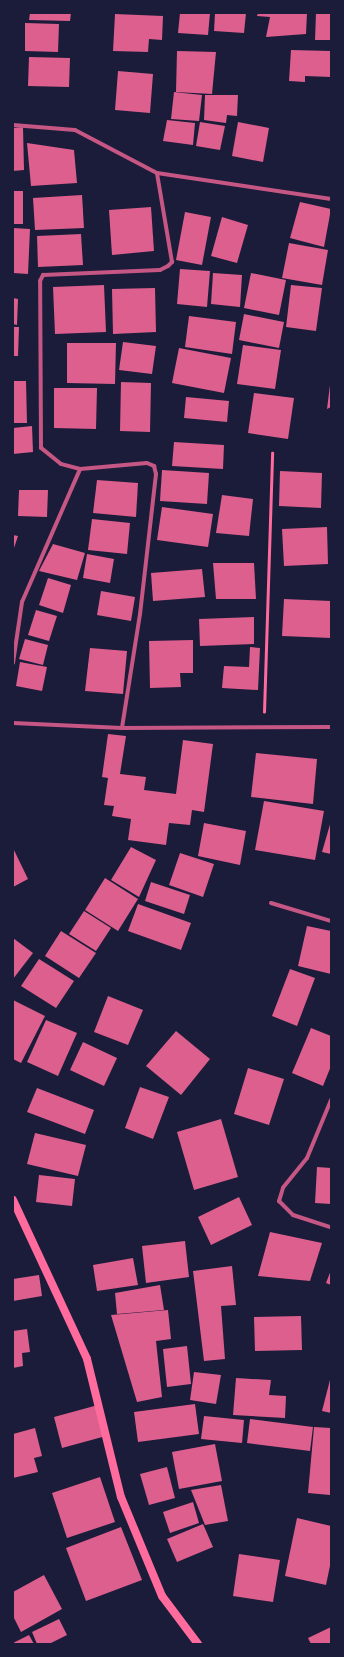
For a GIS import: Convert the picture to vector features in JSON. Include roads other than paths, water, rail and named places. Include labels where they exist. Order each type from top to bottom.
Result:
[{"type":"main road","points":[[13,1200],[87,1359],[124,1504],[162,1596],[198,1644]]},
{"type":"street","points":[[13,125],[75,130],[157,173],[331,199]]},
{"type":"street","points":[[122,728],[140,614],[156,474],[154,466],[147,462],[80,469],[61,464],[41,448],[40,281],[43,275],[160,270],[168,266],[172,262],[157,173]]},
{"type":"street","points":[[13,663],[22,602],[80,469]]},
{"type":"street","points":[[13,723],[122,728],[331,727]]},
{"type":"street","points":[[271,903],[331,921]]},
{"type":"street","points":[[331,1100],[307,1158],[283,1188],[279,1201],[293,1215],[331,1227]]}]
